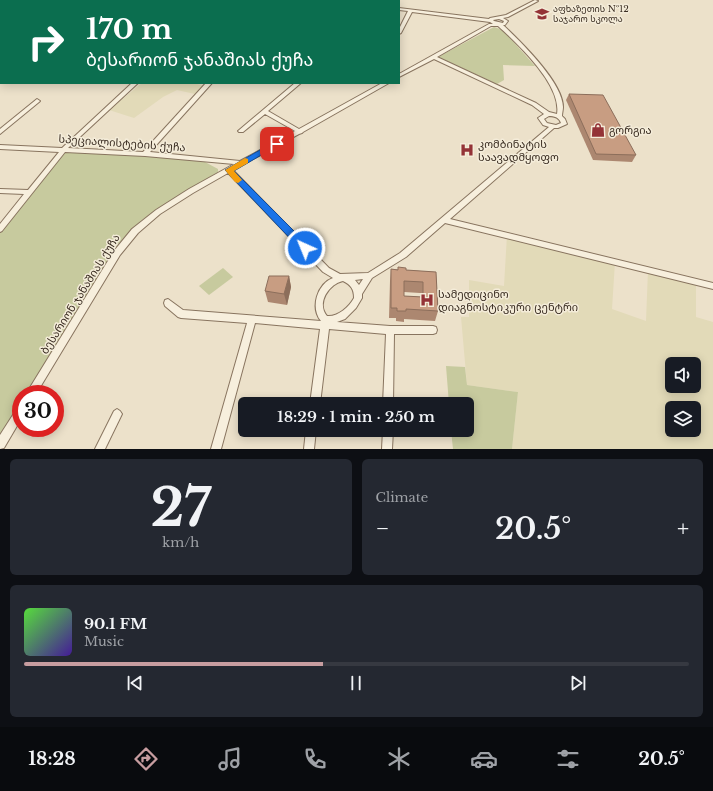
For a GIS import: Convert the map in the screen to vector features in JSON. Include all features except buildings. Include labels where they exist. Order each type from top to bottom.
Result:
[{"type":"street","points":[[498,24],[536,0]]},
{"type":"street","points":[[400,9],[485,20],[498,24],[508,32],[546,73],[560,101],[561,111],[559,116]]},
{"type":"street","points":[[400,27],[411,10]]},
{"type":"street","points":[[400,75],[434,57],[498,18],[506,20]]},
{"type":"street","points":[[506,20],[508,32]]},
{"type":"street","points":[[434,57],[534,104],[548,114],[559,116],[563,119],[564,124],[560,127],[552,127],[545,124],[541,120],[542,116],[548,114]]},
{"type":"street","points":[[0,229],[64,149],[134,84]]},
{"type":"street","points":[[145,154],[208,84]]},
{"type":"street","points":[[242,130],[297,84]]},
{"type":"street","name":"ბესარიონ ჯანაშიას ქუჩა","points":[[36,385],[117,253],[135,231],[158,212],[229,170],[384,84]]},
{"type":"street","points":[[0,132],[37,101]]},
{"type":"street","points":[[264,111],[300,132]]},
{"type":"street","points":[[358,294],[369,276],[403,255],[552,127]]},
{"type":"street","name":"სპეციალისტების ქუჩა","points":[[0,147],[145,154],[242,163]]},
{"type":"street","points":[[229,170],[326,270],[352,282],[356,286],[358,294],[357,301],[351,309],[338,319],[325,325]]},
{"type":"street","points":[[0,191],[29,192]]},
{"type":"street","points":[[445,220],[713,286]]},
{"type":"street","points":[[316,397],[325,325],[319,313],[321,296],[326,286],[326,270]]},
{"type":"street","points":[[326,286],[341,278],[369,276]]},
{"type":"street","points":[[168,303],[181,314],[390,330],[433,330]]},
{"type":"street","points":[[319,313],[323,319],[327,321],[338,319]]},
{"type":"street","points":[[216,449],[252,320]]},
{"type":"street","points":[[388,397],[390,330]]},
{"type":"street","points":[[100,449],[117,414]]},
{"type":"street","points":[[0,444],[12,425]]},
{"type":"street","points":[[309,449],[310,437]]},
{"type":"street","points":[[387,449],[388,437]]},
{"type":"shaded area","points":[[141,84],[197,84],[205,86],[195,94],[177,90],[163,97],[134,118],[109,110]]},
{"type":"shaded area","points":[[507,235],[615,262],[612,309],[646,321],[648,270],[696,282],[696,317],[713,322],[713,449],[512,449],[518,392],[467,385],[461,317],[469,317],[469,280],[504,286]]},
{"type":"green space","points":[[494,27],[503,30],[535,66],[503,65],[504,80],[497,84],[438,57]]},
{"type":"green space","points":[[68,151],[185,159],[205,162],[218,169],[218,172],[142,220],[115,248],[31,385],[12,385],[12,416],[0,435],[0,233],[64,152]]},
{"type":"green space","points":[[223,268],[233,277],[209,295],[199,286]]},
{"type":"green space","points":[[446,366],[465,367],[467,385],[518,392],[512,449],[453,449],[452,437],[474,437],[474,397],[448,397]]},
{"type":"slow traffic","points":[[238,180],[229,170],[245,161]]},
{"type":"place","name":"აფხაზეთის №12 საჯარო სკოლა","points":[[542,14]]},
{"type":"place","name":"გორგია","points":[[598,130]]},
{"type":"place","name":"კომბინატის საავადმყოფო","points":[[467,150]]},
{"type":"place","name":"სამედიცინო დიაგნოსტიკური ცენტრი","points":[[427,300]]},
{"type":"route","points":[[277,144],[229,170],[305,248]]}]
